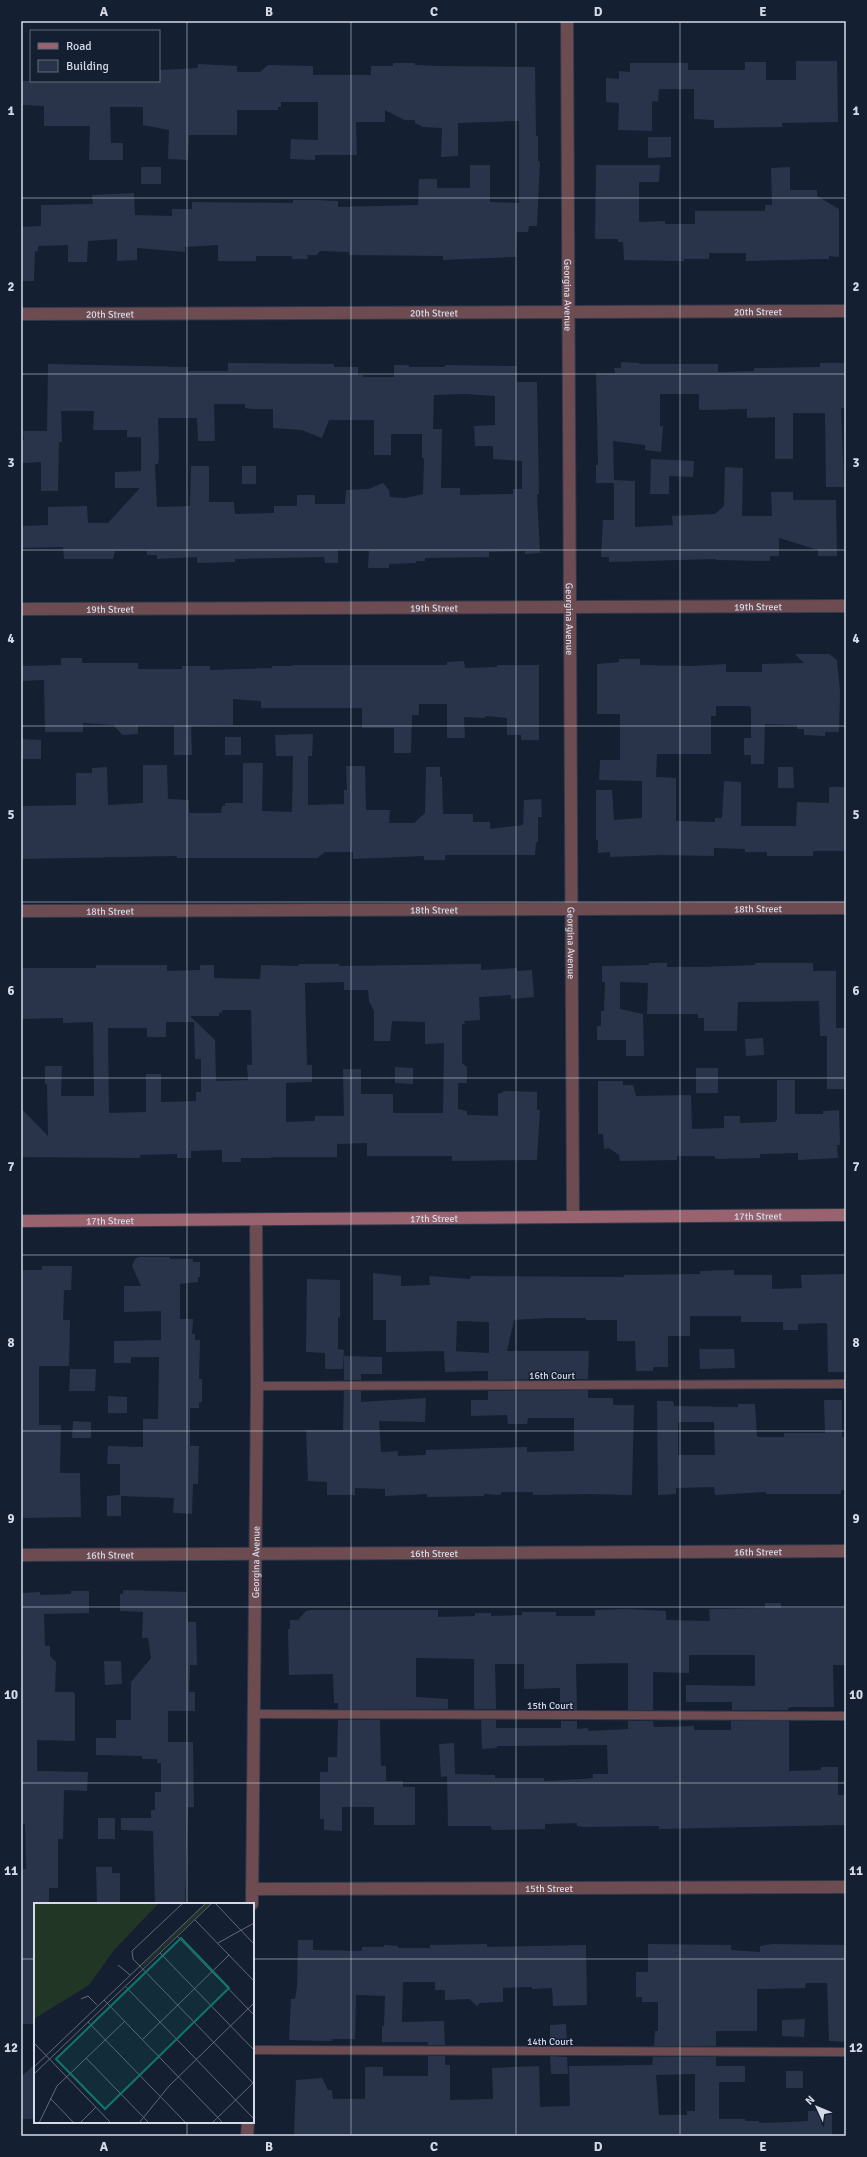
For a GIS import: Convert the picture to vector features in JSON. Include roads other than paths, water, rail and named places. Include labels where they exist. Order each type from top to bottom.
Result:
[{"type":"street","name":"Georgina Avenue","points":[[567,21],[573,1216]]},
{"type":"street","name":"20th Street","points":[[21,314],[846,311]]},
{"type":"street","name":"19th Street","points":[[21,610],[846,606]]},
{"type":"street","name":"18th Street","points":[[21,912],[846,908]]},
{"type":"street","name":"17th Street","points":[[21,1221],[846,1215]]},
{"type":"street","name":"Georgina Avenue","points":[[252,1903],[257,1386],[256,1220]]},
{"type":"street","name":"16th Street","points":[[21,1555],[846,1551]]},
{"type":"street","name":"15th Street","points":[[252,1889],[846,1887]]},
{"type":"street","points":[[247,2136],[248,2123]]},
{"type":"lane","name":"16th Court","points":[[257,1386],[846,1384]]},
{"type":"lane","name":"15th Court","points":[[254,1714],[846,1716]]},
{"type":"lane","name":"14th Court","points":[[254,2050],[846,2052]]}]
